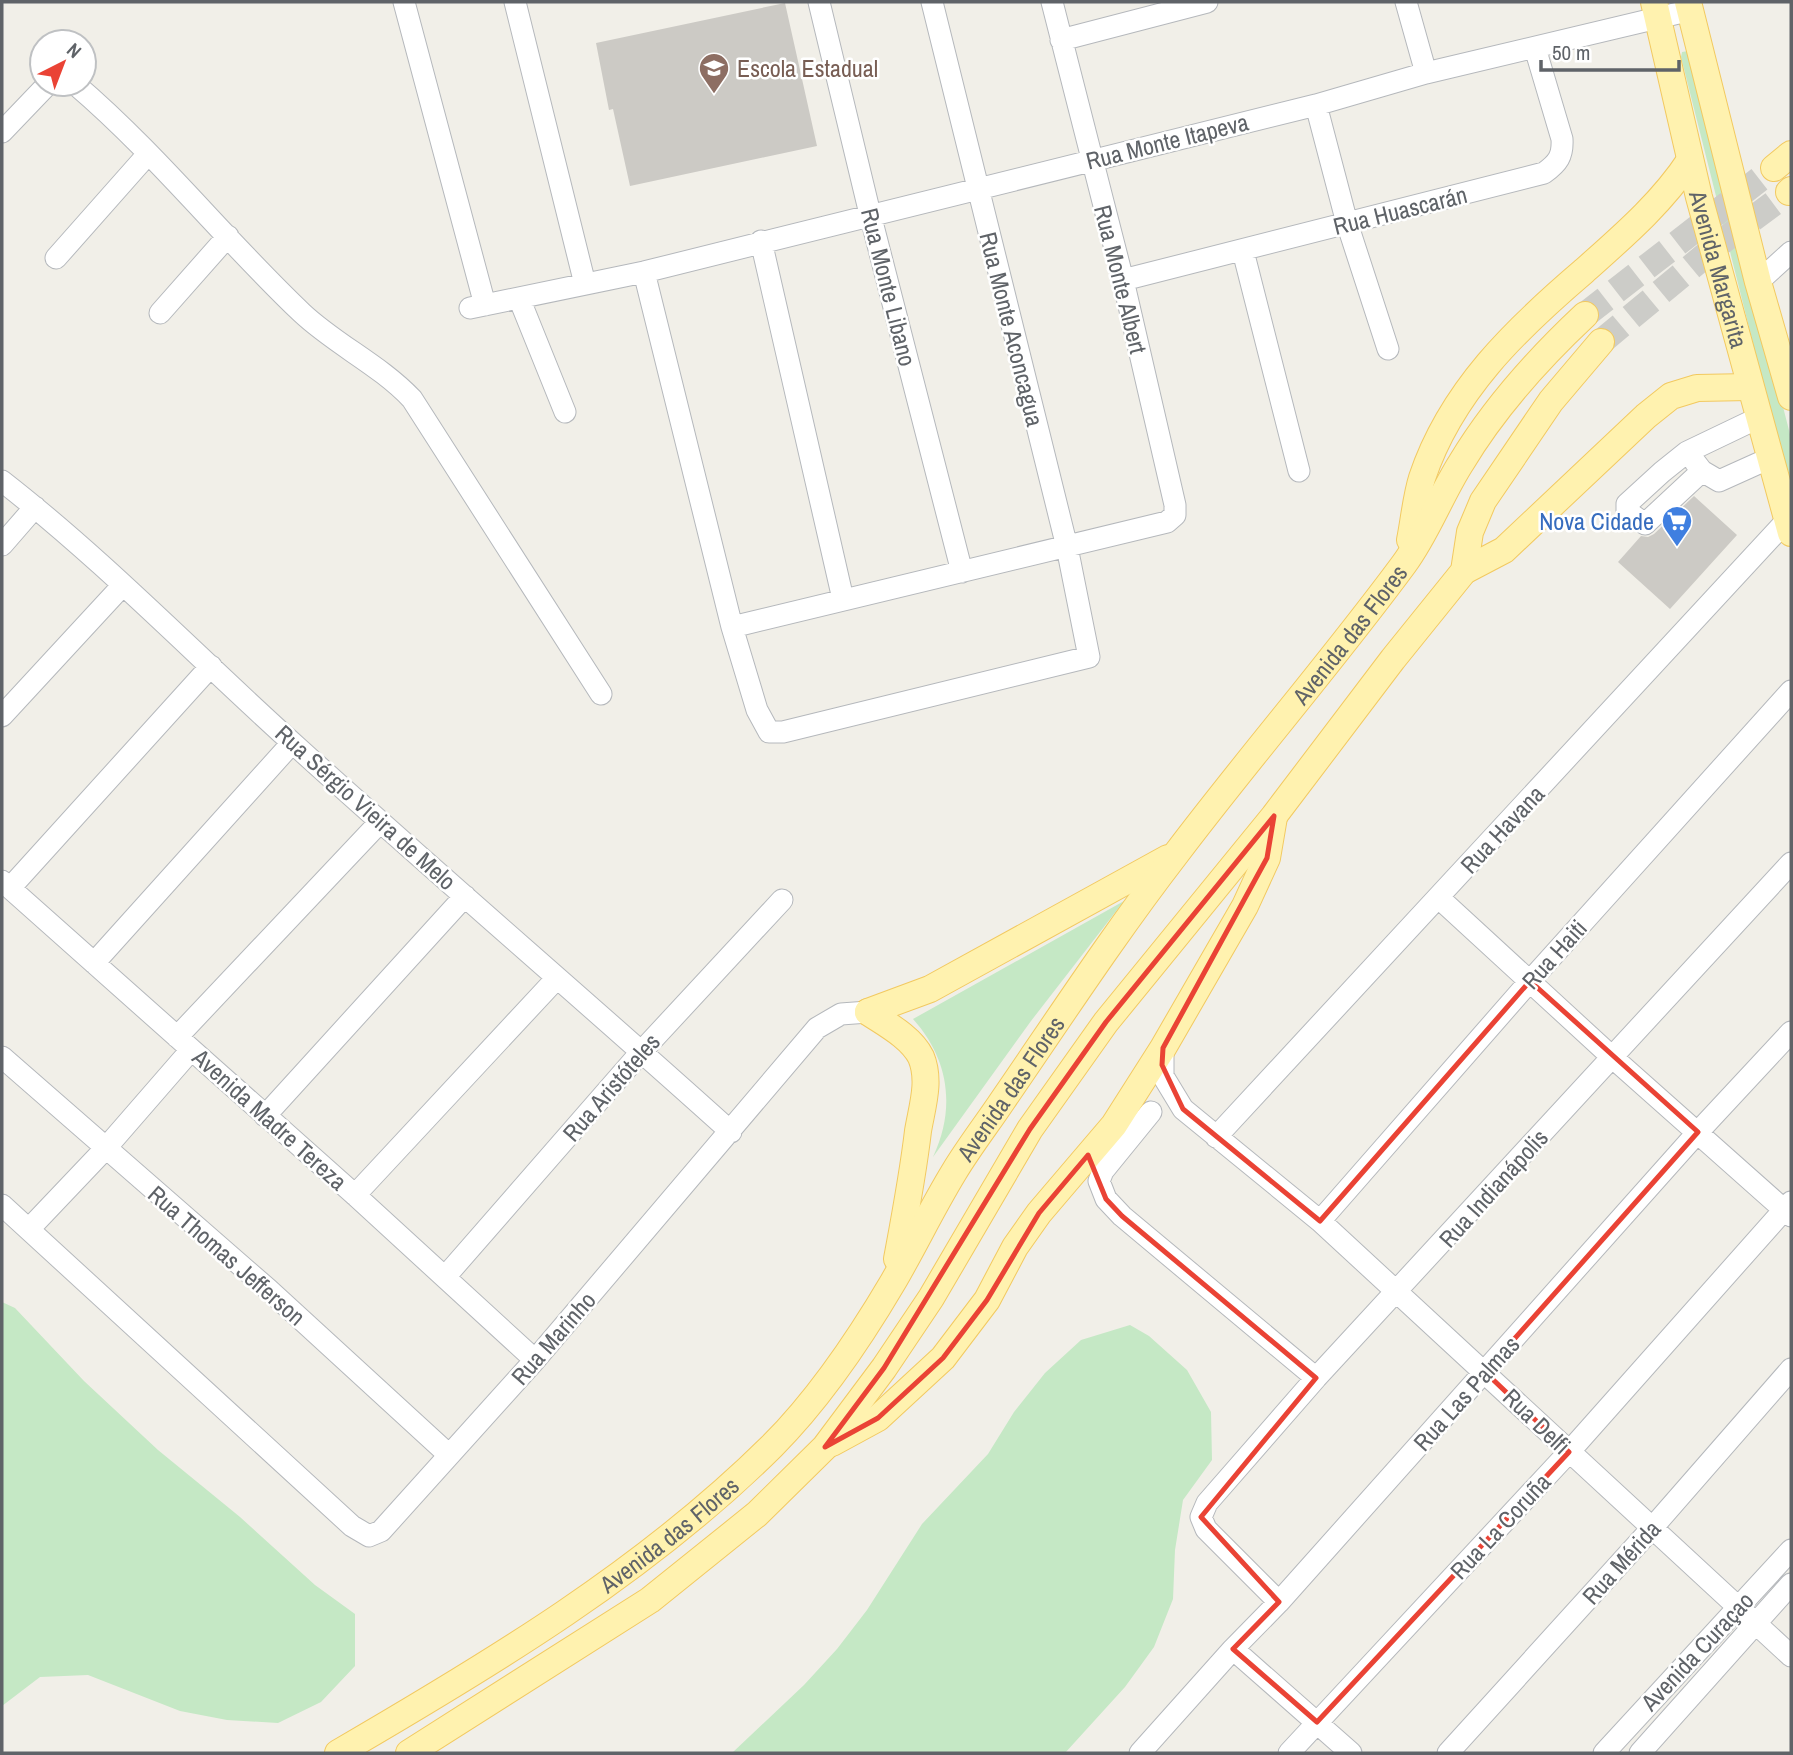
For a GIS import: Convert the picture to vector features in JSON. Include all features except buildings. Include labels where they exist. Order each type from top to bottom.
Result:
[{"type":"main road","name":"Avenida Margarita","points":[[1690,6],[1758,282],[1791,397]]},
{"type":"main road","name":"Avenida Margarita","points":[[1656,10],[1690,160],[1749,387],[1789,526]]},
{"type":"main road","points":[[1407,561],[1421,480],[1435,445],[1461,398],[1515,332],[1665,195],[1690,160]]},
{"type":"main road","name":"Avenida das Flores","points":[[338,1753],[434,1697],[545,1626],[650,1552],[732,1484],[802,1413],[853,1344],[892,1284],[954,1172],[1118,932],[1176,853],[1407,561],[1461,463],[1486,425],[1547,350],[1585,315]]},
{"type":"main road","points":[[1464,571],[1470,532],[1483,501],[1550,401],[1601,342]]},
{"type":"main road","points":[[1464,571],[1504,550],[1646,416],[1671,396],[1697,388],[1749,387]]},
{"type":"main road","name":"Avenida das Flores","points":[[409,1753],[650,1600],[757,1514],[825,1447],[884,1368],[931,1298],[1030,1129],[1106,1022],[1274,816],[1393,659],[1464,571]]},
{"type":"main road","points":[[825,1447],[878,1418],[943,1358],[987,1300],[1015,1247],[1039,1213],[1114,1125],[1163,1048],[1245,906],[1267,858],[1274,816]]},
{"type":"main road","points":[[868,1012],[930,989],[1176,853]]},
{"type":"main road","points":[[868,1012],[904,1037],[920,1055],[925,1071],[925,1091],[910,1194],[892,1284]]},
{"type":"street","name":"Rua Monte Itapeva","points":[[404,2],[477,307],[644,272],[870,214],[977,190],[1316,105],[1426,73],[1535,48],[1656,10],[1690,6]]},
{"type":"street","points":[[515,2],[585,284]]},
{"type":"street","name":"Rua Monte Libano","points":[[820,2],[870,214],[962,572]]},
{"type":"street","name":"Rua Monte Aconcagua","points":[[732,627],[757,710],[769,732],[783,732],[1089,657],[1067,547],[932,2]]},
{"type":"street","name":"Rua Monte Albert","points":[[1052,2],[1090,160],[1123,280],[1175,505],[1175,515],[1167,522],[1067,547]]},
{"type":"street","points":[[1061,40],[1169,6],[1207,2]]},
{"type":"street","points":[[1406,2],[1426,73]]},
{"type":"street","name":"Rua Huascarán","points":[[1123,280],[1544,173],[1560,159],[1562,139],[1535,48]]},
{"type":"street","points":[[2,132],[35,98]]},
{"type":"street","points":[[90,98],[148,154],[303,314],[352,354],[397,383],[412,399],[601,694]]},
{"type":"street","points":[[1316,105],[1347,223],[1388,349]]},
{"type":"street","points":[[56,258],[148,154]]},
{"type":"street","points":[[160,313],[228,236]]},
{"type":"street","points":[[761,242],[843,599]]},
{"type":"street","points":[[1243,251],[1299,471]]},
{"type":"street","points":[[1758,282],[1791,252]]},
{"type":"street","points":[[644,272],[732,627],[1067,547]]},
{"type":"street","points":[[519,298],[565,412]]},
{"type":"street","points":[[1702,471],[1645,524],[1627,510],[1627,505],[1687,452],[1758,418]]},
{"type":"street","points":[[1687,452],[1702,471],[1719,481],[1770,458]]},
{"type":"street","name":"Rua Sérgio Vieira de Melo","points":[[2,481],[123,585],[292,743],[731,1132]]},
{"type":"street","points":[[2,545],[35,507]]},
{"type":"street","name":"Rua Havana","points":[[1216,1137],[1789,526]]},
{"type":"street","points":[[2,716],[123,585]]},
{"type":"street","points":[[6,884],[211,666]]},
{"type":"street","name":"Rua Haiti","points":[[1320,1221],[1530,981],[1791,691]]},
{"type":"street","points":[[94,962],[292,743]]},
{"type":"street","points":[[2,1205],[29,1230],[105,1149],[184,1043],[380,822]]},
{"type":"street","name":"Rua Indianápolis","points":[[1279,1602],[1206,1529],[1201,1517],[1208,1503],[1316,1378],[1791,863]]},
{"type":"street","name":"Avenida Madre Tereza","points":[[6,884],[355,1195],[535,1360]]},
{"type":"street","points":[[265,1116],[465,896]]},
{"type":"street","points":[[1438,898],[1612,1057],[1789,1209]]},
{"type":"street","name":"Rua Aristóteles","points":[[445,1277],[642,1051],[782,900]]},
{"type":"street","points":[[355,1195],[557,978]]},
{"type":"street","points":[[731,1132],[817,1028],[841,1014],[868,1012]]},
{"type":"street","name":"Rua Las Palmas","points":[[1140,1753],[1791,1032]]},
{"type":"street","name":"Rua Delfi","points":[[1163,1048],[1163,1076],[1183,1109],[1320,1221],[1791,1656]]},
{"type":"street","name":"Rua Thomas Jefferson","points":[[2,1057],[269,1290],[449,1455]]},
{"type":"street","points":[[1114,1125],[1151,1111],[1183,1109]]},
{"type":"street","points":[[1151,1111],[1107,1163],[1098,1181],[1106,1199],[1122,1216],[1316,1378]]},
{"type":"street","name":"Rua Marinho","points":[[29,1230],[352,1526],[369,1536],[381,1531],[535,1360],[731,1132]]},
{"type":"street","name":"Rua La Coruña","points":[[1289,1753],[1569,1452],[1789,1209]]},
{"type":"street","name":"Rua Mérida","points":[[1448,1753],[1653,1527],[1791,1369]]},
{"type":"street","name":"Avenida Curaçao","points":[[1604,1753],[1791,1550]]},
{"type":"street","name":"Avenida Curaçao","points":[[1640,1753],[1791,1584]]},
{"type":"street","points":[[1233,1649],[1351,1753]]},
{"type":"highlighted area","points":[[1274,816],[1267,858],[1163,1048],[1162,1065],[1183,1109],[1320,1221],[1530,981],[1698,1132],[1485,1372],[1569,1452],[1317,1722],[1233,1649],[1279,1602],[1201,1517],[1316,1378],[1122,1216],[1106,1199],[1088,1155],[1039,1213],[987,1300],[943,1358],[878,1418],[825,1447],[884,1368],[1030,1129],[1106,1022]]},
{"type":"green space","points":[[1688,51],[1693,57],[1791,438],[1791,494],[1681,57],[1682,52]]},
{"type":"green space","points":[[1124,901],[1031,1021],[933,1157],[945,1120],[945,1085],[935,1051],[913,1019]]},
{"type":"green space","points":[[2,1302],[15,1308],[84,1381],[158,1450],[240,1517],[315,1585],[355,1614],[355,1666],[321,1702],[278,1723],[227,1720],[180,1711],[88,1675],[40,1677],[2,1706]]},
{"type":"green space","points":[[1130,1325],[1149,1336],[1187,1370],[1211,1412],[1212,1460],[1183,1500],[1175,1550],[1173,1599],[1154,1647],[1125,1687],[1065,1753],[732,1753],[804,1685],[837,1649],[867,1610],[922,1524],[988,1454],[1014,1412],[1045,1373],[1081,1340]]},
{"type":"tunnel","points":[[1585,315],[1774,168]]},
{"type":"tunnel","points":[[1601,342],[1720,243],[1789,192]]},
{"type":"place","name":"Escola Estadual","points":[[714,95]]},
{"type":"place","name":"Nova Cidade","points":[[1677,548]]}]
